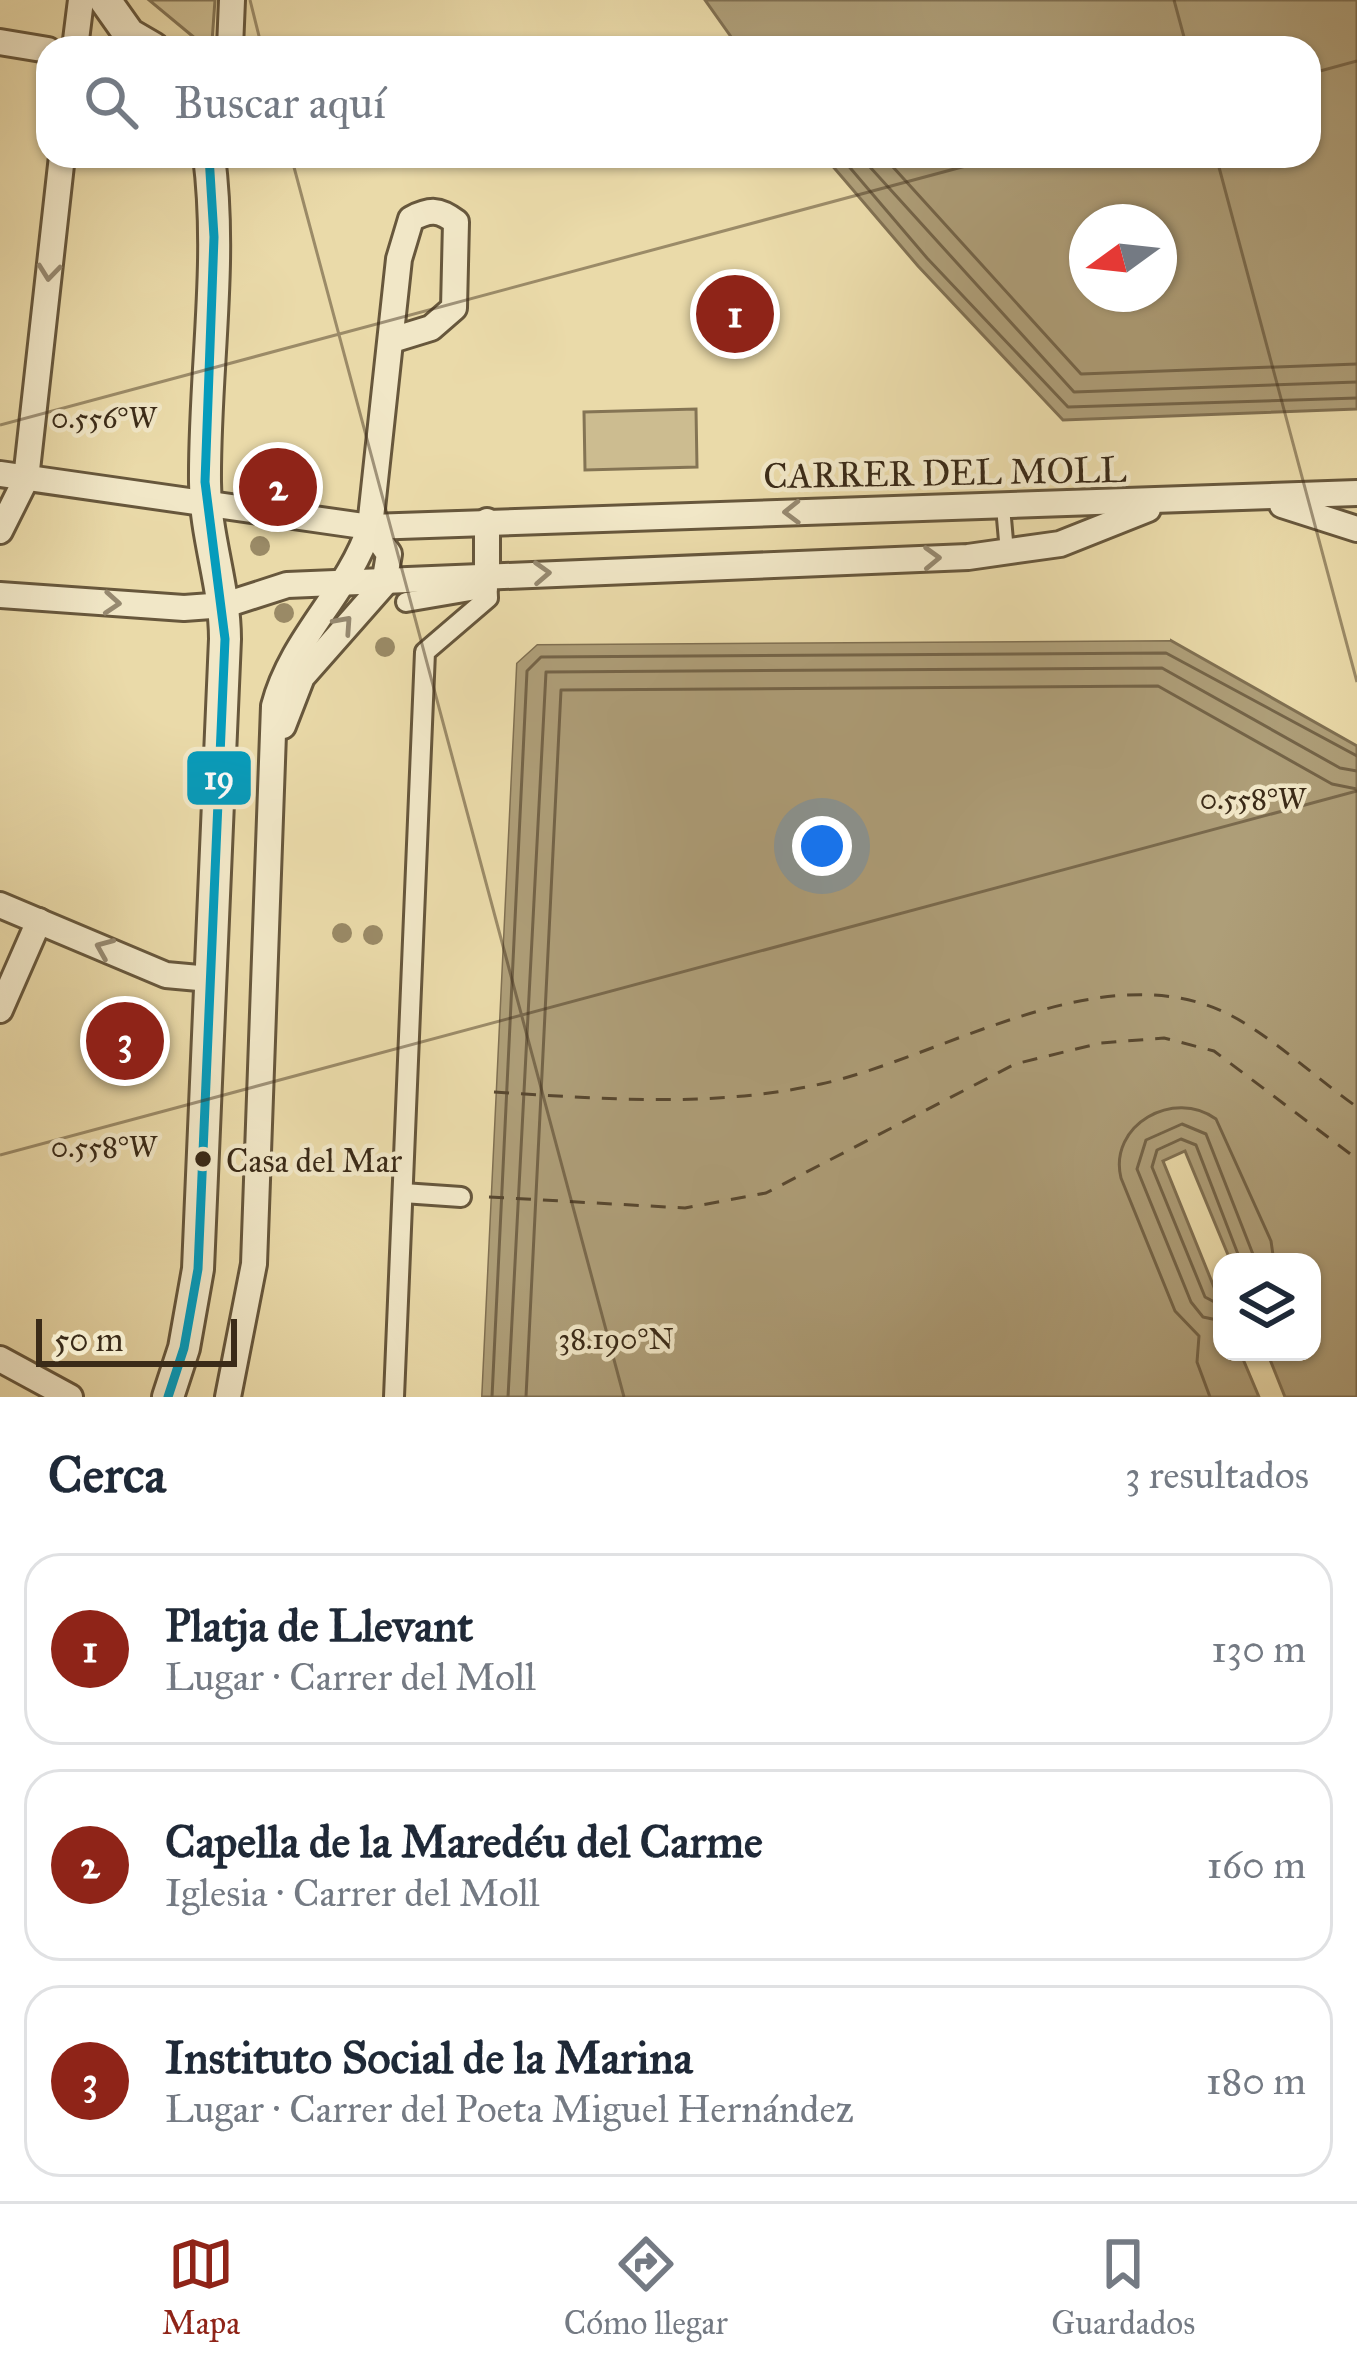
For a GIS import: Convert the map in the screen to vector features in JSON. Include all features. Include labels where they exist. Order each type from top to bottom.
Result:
[{"type":"street","points":[[76,36],[81,0]]},
{"type":"street","points":[[105,0],[132,36]]},
{"type":"street","points":[[230,36],[232,0]]},
{"type":"street","points":[[0,42],[36,48]]},
{"type":"street","points":[[0,531],[13,477],[60,168]]},
{"type":"street","points":[[169,1397],[184,1348],[198,1269],[225,605],[206,506],[214,237],[209,168]]},
{"type":"street","points":[[214,237],[226,168]]},
{"type":"street","points":[[228,1397],[254,1264],[277,745],[274,706],[283,671],[321,608],[359,561],[370,527],[399,259],[411,219],[428,210],[443,213],[456,222],[454,308],[431,328],[392,340]]},
{"type":"street","name":"CARRER DEL MOLL","points":[[13,477],[370,527],[1161,503]]},
{"type":"street","points":[[1161,503],[1357,493]]},
{"type":"street","points":[[1268,500],[1357,529]]},
{"type":"street","name":"CARRER DEL MOLL","points":[[0,595],[184,608],[225,605],[268,588],[302,585],[487,582],[1007,553],[1060,544],[1161,503]]},
{"type":"street","points":[[394,1397],[425,652],[488,598],[487,521]]},
{"type":"street","points":[[277,745],[302,677],[384,584],[389,554],[370,527]]},
{"type":"street","points":[[406,602],[487,582]]},
{"type":"street","points":[[302,585],[321,608]]},
{"type":"street","points":[[0,905],[166,975],[210,979]]},
{"type":"street","points":[[0,1010],[39,921]]},
{"type":"street","points":[[403,1193],[461,1197]]},
{"type":"street","points":[[0,1359],[70,1397]]},
{"type":"lane","points":[[1003,507],[1007,553]]},
{"type":"shaded area","points":[[149,0],[215,0],[212,36],[192,36]]},
{"type":"shaded area","points":[[696,409],[697,467],[585,470],[584,412]]},
{"type":"water","points":[[705,0],[1357,0],[1357,409],[1063,420],[918,266],[834,168],[1321,168],[1321,36],[730,36]]},
{"type":"water","points":[[1170,640],[1357,746],[1357,1397],[1285,1397],[1271,1361],[1321,1361],[1321,1253],[1227,1253],[1185,1151],[1163,1161],[1213,1285],[1213,1361],[1244,1361],[1259,1397],[481,1397],[516,663],[537,644]]},
{"type":"pier","points":[[1170,634],[1170,640],[537,644],[516,663],[481,1397],[475,1397],[511,659],[537,638]]},
{"type":"ferry route","points":[[494,1092],[658,1100],[780,1092],[867,1071],[1020,1016],[1125,995],[1176,997],[1224,1012],[1274,1043],[1357,1107]]},
{"type":"ferry route","points":[[489,1197],[685,1208],[766,1193],[1015,1064],[1101,1043],[1164,1038],[1214,1051],[1357,1159]]},
{"type":"transit line","name":"19","points":[[168,1397],[184,1348],[198,1269],[225,639],[205,482],[214,237],[210,168]]},
{"type":"place","name":"Platja de Llevant","points":[[735,314]]},
{"type":"place","name":"Capella de la Maredéu del Carme","points":[[278,487]]},
{"type":"place","name":"Instituto Social de la Marina","points":[[125,1041]]},
{"type":"place","name":"Casa del Mar","points":[[203,1159]]}]
